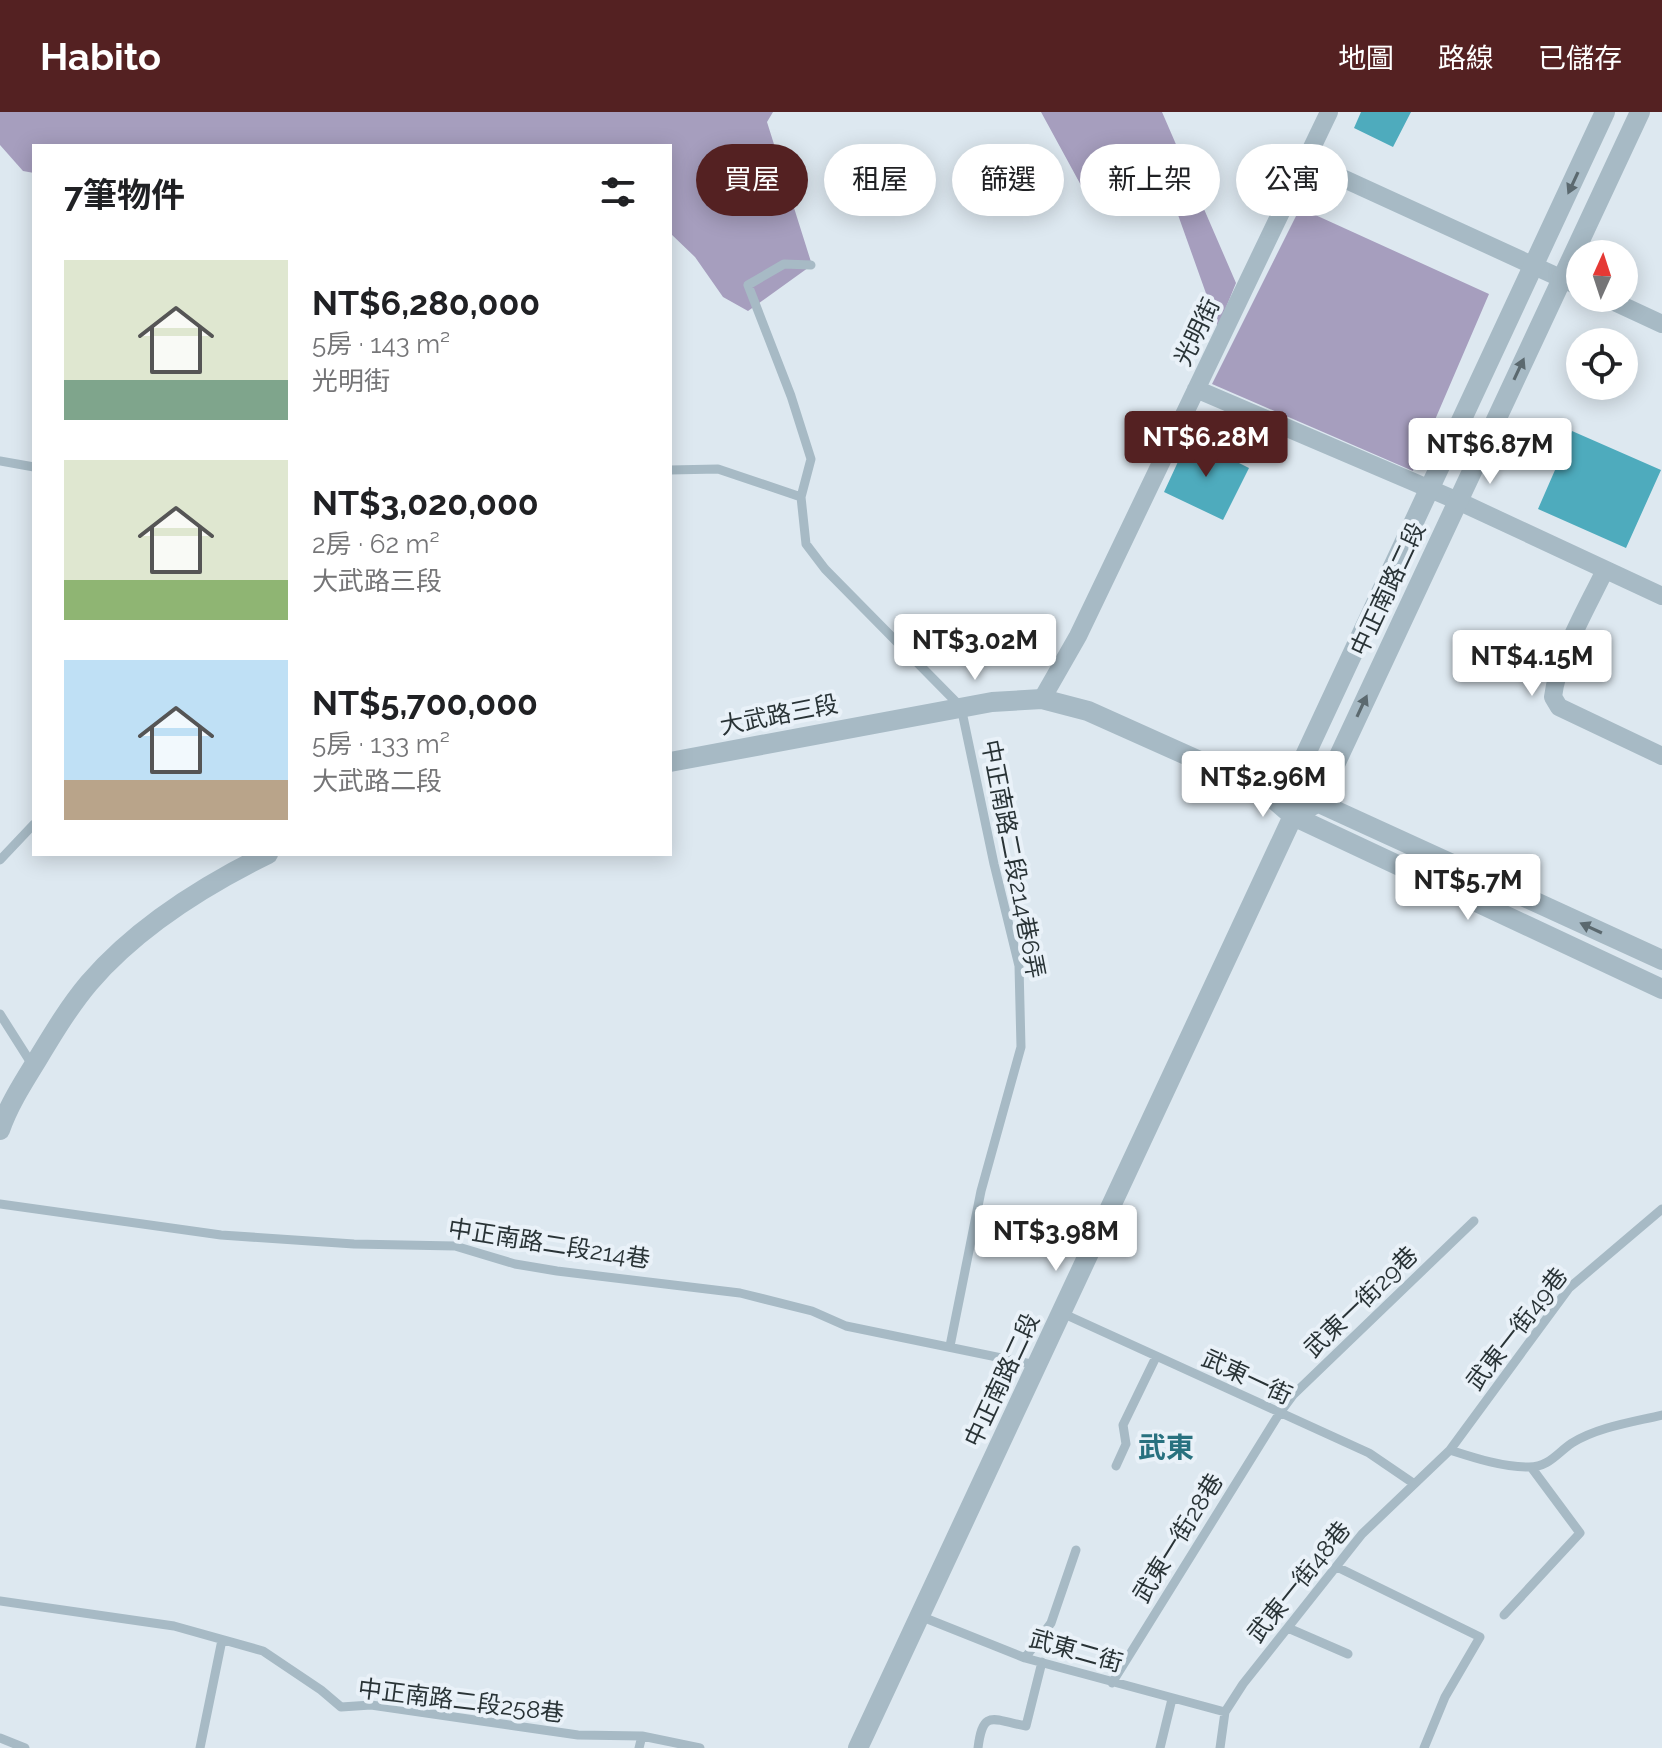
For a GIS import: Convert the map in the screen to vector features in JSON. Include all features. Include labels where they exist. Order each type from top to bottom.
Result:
[{"type":"street","name":"光明街","points":[[1313,144],[1329,112]]},
{"type":"street","name":"中正南路二段","points":[[1289,790],[1605,112]]},
{"type":"street","name":"中正南路二段","points":[[1588,240],[1640,112]]},
{"type":"street","points":[[1348,181],[1566,281]]},
{"type":"street","name":"光明街","points":[[1042,699],[1078,636],[1279,216]]},
{"type":"street","name":"中正南路二段","points":[[1317,803],[1458,501],[1566,291]]},
{"type":"street","points":[[1636,312],[1662,324]]},
{"type":"street","points":[[1196,389],[1458,501],[1662,596]]},
{"type":"street","points":[[1605,570],[1554,683],[1553,697],[1559,707],[1662,756]]},
{"type":"street","name":"大武路三段","points":[[672,762],[961,707],[1042,699],[1108,720],[1262,789],[1293,816],[1662,989]]},
{"type":"street","name":"大武路三段","points":[[1262,789],[1289,790]]},
{"type":"street","points":[[1289,790],[1293,816],[1317,803]]},
{"type":"street","points":[[1289,790],[1662,960]]},
{"type":"street","name":"中正南路二段","points":[[858,1748],[1293,816]]},
{"type":"street","points":[[0,1130],[18,1090],[50,1036],[89,983],[177,905],[264,856]]},
{"type":"lane","points":[[811,265],[784,264],[748,285],[791,396],[811,459],[801,497],[806,544],[825,569],[961,707]]},
{"type":"lane","points":[[0,461],[32,467]]},
{"type":"lane","points":[[672,470],[718,469],[801,497]]},
{"type":"lane","name":"中正南路二段214巷6弄","points":[[950,1346],[981,1191],[1021,1047],[1019,966],[961,707]]},
{"type":"lane","points":[[0,860],[32,826]]},
{"type":"lane","points":[[0,1014],[33,1066]]},
{"type":"lane","name":"中正南路二段214巷","points":[[0,1204],[221,1235],[354,1244],[455,1246],[515,1264],[557,1271],[740,1293],[812,1311],[846,1326],[1037,1365]]},
{"type":"lane","name":"武東一街49巷","points":[[1413,1483],[1450,1450],[1569,1288],[1662,1209]]},
{"type":"lane","name":"武東一街29巷","points":[[1279,1414],[1293,1395],[1474,1221]]},
{"type":"lane","name":"武東一街","points":[[1062,1313],[1369,1453],[1413,1483]]},
{"type":"lane","points":[[1116,1466],[1126,1444],[1123,1425],[1156,1357]]},
{"type":"lane","name":"武東一街28巷","points":[[1112,1683],[1279,1414]]},
{"type":"lane","points":[[1450,1450],[1492,1462],[1531,1467],[1550,1462],[1573,1443],[1618,1425],[1662,1415]]},
{"type":"lane","points":[[1504,1615],[1580,1533],[1531,1467]]},
{"type":"lane","name":"武東一街48巷","points":[[1225,1712],[1243,1684],[1362,1534],[1413,1483]]},
{"type":"lane","points":[[1025,1658],[1051,1623],[1076,1550]]},
{"type":"lane","points":[[1337,1567],[1480,1637],[1445,1697],[1424,1748]]},
{"type":"lane","name":"中正南路二段258巷","points":[[0,1601],[174,1626],[263,1651],[341,1707],[371,1705],[578,1735],[642,1736],[700,1748]]},
{"type":"lane","name":"武東二街","points":[[919,1616],[1025,1658],[1225,1712]]},
{"type":"lane","points":[[1288,1628],[1348,1654]]},
{"type":"lane","points":[[200,1748],[222,1640]]},
{"type":"lane","points":[[978,1748],[980,1728],[991,1719],[1026,1726],[1042,1662]]},
{"type":"lane","points":[[1160,1748],[1172,1699]]},
{"type":"lane","points":[[1220,1748],[1225,1712]]},
{"type":"lane","points":[[639,1748],[642,1736]]},
{"type":"lane","points":[[0,1738],[25,1748]]},
{"type":"shaded area","points":[[0,112],[773,112],[767,122],[774,144],[696,144],[696,216],[797,216],[812,265],[748,311],[723,297],[695,257],[672,235],[672,144],[32,144],[32,173],[23,171],[0,145]]},
{"type":"shaded area","points":[[1041,112],[1162,112],[1176,144],[1080,144],[1080,184],[1064,154],[1064,144],[1058,144]]},
{"type":"shaded area","points":[[1178,216],[1207,216],[1236,283],[1218,327]]},
{"type":"shaded area","points":[[1296,216],[1318,216],[1489,294],[1413,471],[1212,384]]},
{"type":"building","points":[[1361,112],[1411,112],[1393,147],[1354,128]]},
{"type":"building","points":[[1572,431],[1661,470],[1626,548],[1538,509]]},
{"type":"building","points":[[1189,438],[1249,468],[1223,520],[1164,492]]},
{"type":"district","name":"武東","points":[[1166,1447]]}]
